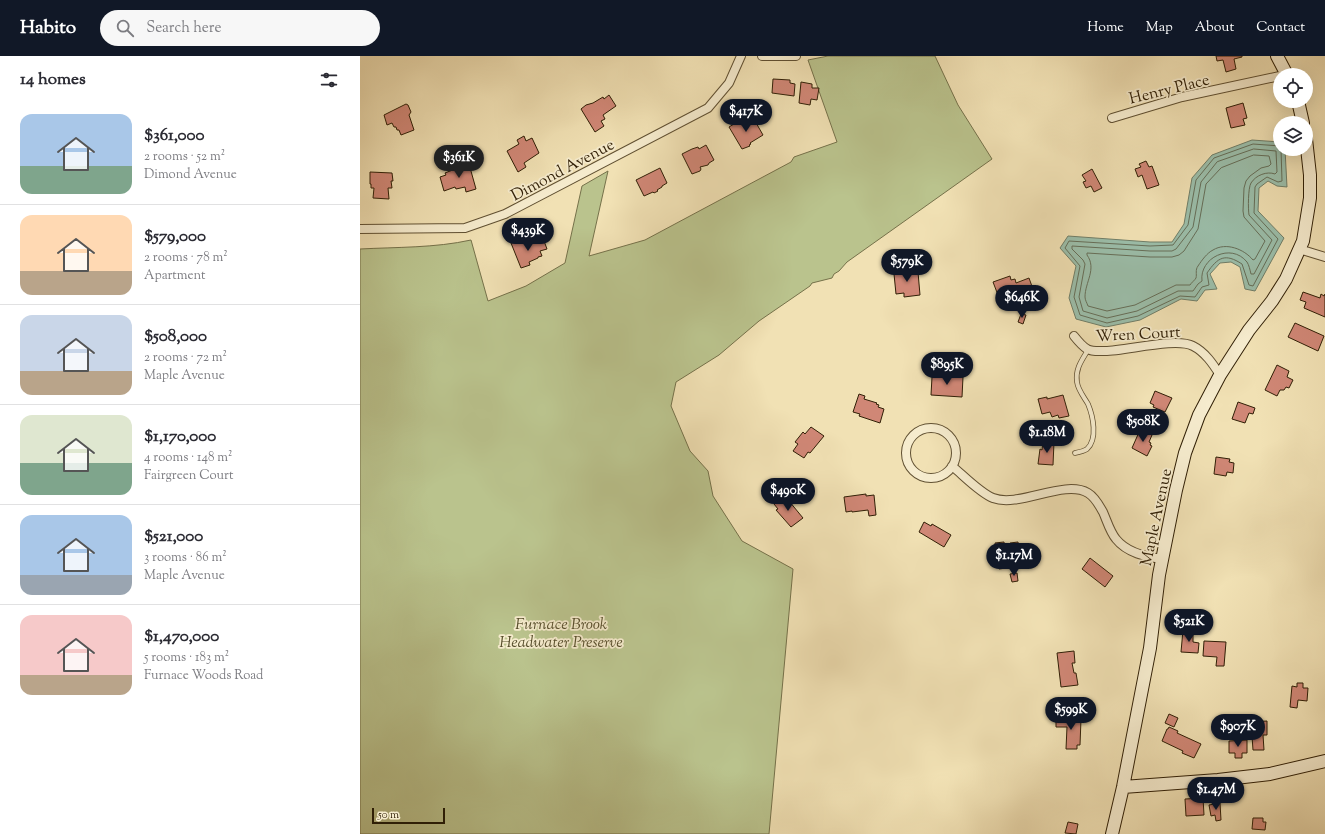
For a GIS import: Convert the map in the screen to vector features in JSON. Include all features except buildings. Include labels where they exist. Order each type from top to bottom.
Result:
[{"type":"street","name":"Dimond Avenue","points":[[360,229],[466,228],[506,214],[708,108],[729,83],[741,56]]},
{"type":"street","points":[[762,56],[796,56]]},
{"type":"street","points":[[1277,56],[1283,68]]},
{"type":"street","name":"Henry Place","points":[[1112,118],[1182,97],[1216,91],[1273,77]]},
{"type":"street","name":"Maple Avenue","points":[[1112,834],[1123,787],[1150,648],[1160,575],[1176,490],[1185,453],[1199,415],[1220,375],[1249,330],[1272,301],[1286,279],[1303,241],[1310,198],[1308,156]]},
{"type":"street","points":[[1299,249],[1325,257]]},
{"type":"street","name":"Wren Court","points":[[1074,336],[1088,350],[1092,351],[1115,351],[1146,346],[1178,343],[1187,344],[1193,346],[1206,355],[1214,364],[1220,375]]},
{"type":"street","points":[[934,428],[942,431],[949,436],[955,446],[955,459],[952,466],[941,476],[934,478],[927,478],[920,475],[914,471],[907,461],[907,448],[909,442],[918,432],[926,429],[934,428]]},
{"type":"street","points":[[952,466],[984,492],[1001,500],[1010,500],[1069,490],[1080,490],[1088,493],[1094,498],[1100,507],[1116,539],[1133,552],[1163,560]]},
{"type":"street","points":[[1123,787],[1218,780],[1270,774],[1325,761]]},
{"type":"lane","points":[[1076,454],[1088,448],[1091,444],[1093,434],[1092,414],[1078,388],[1077,381],[1077,370],[1088,350]]},
{"type":"green space","name":"Furnace Brook Headwater Preserve","points":[[828,56],[935,56],[958,105],[992,159],[847,262],[834,274],[832,278],[812,283],[810,286],[759,321],[719,355],[676,382],[671,406],[690,451],[708,471],[713,496],[742,541],[793,569],[769,834],[360,834],[360,249],[430,246],[471,240],[488,301],[526,286],[565,263],[582,186],[608,171],[589,256],[645,240],[791,162],[794,157],[837,142],[808,60]]},
{"type":"water","points":[[1252,140],[1273,142],[1273,156],[1285,156],[1287,187],[1277,186],[1268,181],[1259,188],[1258,211],[1284,238],[1255,291],[1245,289],[1240,267],[1231,262],[1220,263],[1210,274],[1217,289],[1205,290],[1197,301],[1181,299],[1140,320],[1106,327],[1076,319],[1069,298],[1076,266],[1060,248],[1068,236],[1150,242],[1172,242],[1184,224],[1192,178],[1212,155]]}]
